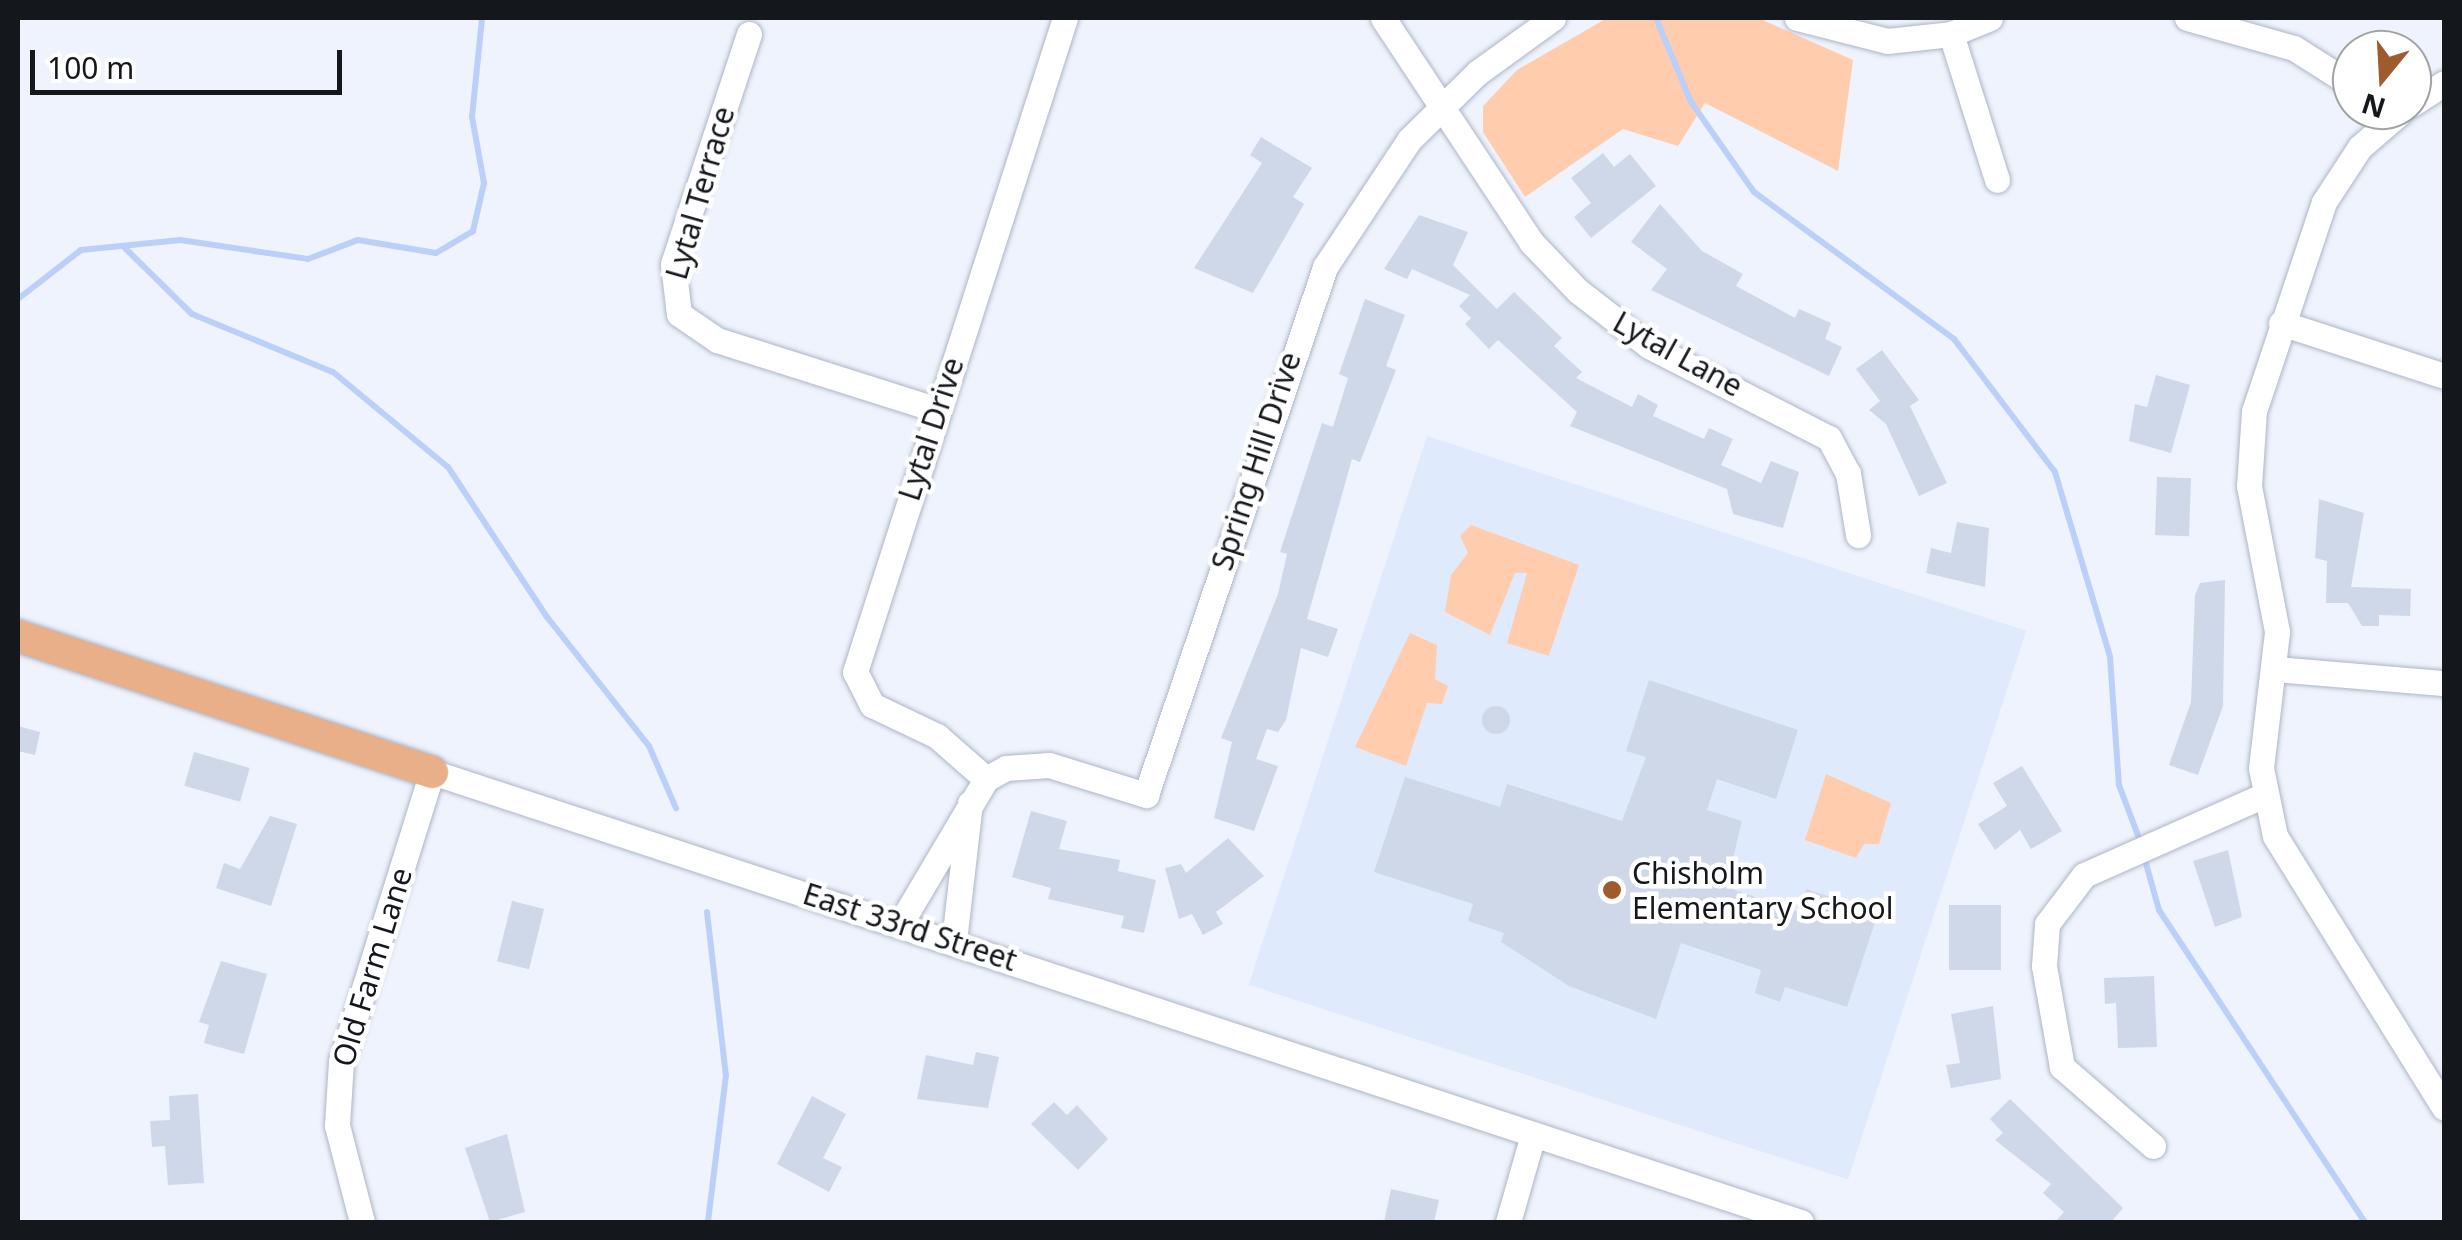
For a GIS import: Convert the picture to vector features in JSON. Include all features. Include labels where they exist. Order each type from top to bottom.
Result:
[{"type":"main road","name":"East 33rd Street","points":[[18,636],[432,772]]},
{"type":"street","name":"Lytal Drive","points":[[986,779],[938,736],[872,705],[854,672],[1065,18]]},
{"type":"street","name":"Lytal Lane","points":[[1383,18],[1444,104],[1531,242],[1591,302],[1649,346],[1830,438],[1848,473],[1858,535]]},
{"type":"street","name":"Spring Hill Drive","points":[[986,779],[1049,764],[1146,795],[1324,267],[1359,206],[1444,104],[1553,18]]},
{"type":"street","points":[[1797,18],[1888,41],[1951,34],[1990,18]]},
{"type":"street","points":[[2187,18],[2294,48],[2332,73]]},
{"type":"street","name":"Lytal Terrace","points":[[749,34],[673,264],[680,314],[717,340],[938,410]]},
{"type":"street","points":[[1951,34],[1997,180]]},
{"type":"street","points":[[2375,130],[2324,202],[2281,323],[2248,454],[2276,593],[2276,670],[2262,796],[2275,836],[2444,1108]]},
{"type":"street","points":[[2281,323],[2444,376]]},
{"type":"street","points":[[2276,670],[2444,683]]},
{"type":"street","name":"East 33rd Street","points":[[432,772],[1801,1222]]},
{"type":"street","name":"Old Farm Lane","points":[[362,1222],[336,1092],[432,772]]},
{"type":"street","points":[[900,924],[986,779]]},
{"type":"street","points":[[2153,1146],[2062,1067],[2048,1002],[2048,924],[2057,902],[2121,856],[2183,824],[2262,796]]},
{"type":"street","points":[[954,941],[970,803]]},
{"type":"street","points":[[1508,1222],[1533,1135]]},
{"type":"shaded area","points":[[1607,18],[1758,18],[1853,60],[1838,171],[1705,103],[1678,146],[1623,129],[1525,197],[1483,132],[1483,106],[1517,70]]},
{"type":"shaded area","name":"Chisholm Elementary School","points":[[1427,436],[2026,631],[1848,1179],[1249,985]]},
{"type":"shaded area","points":[[1471,525],[1579,565],[1549,656],[1507,643],[1527,573],[1515,573],[1490,635],[1445,612],[1451,575],[1468,553],[1460,536]]},
{"type":"shaded area","points":[[1410,633],[1437,645],[1435,679],[1448,686],[1442,704],[1427,703],[1406,766],[1355,747]]},
{"type":"shaded area","points":[[1826,774],[1891,803],[1879,844],[1864,844],[1856,858],[1805,840]]},
{"type":"building","points":[[1261,137],[1312,168],[1293,197],[1304,204],[1253,293],[1194,268],[1262,163],[1250,155]]},
{"type":"building","points":[[1603,153],[1614,167],[1630,154],[1656,186],[1591,238],[1574,217],[1591,203],[1571,178]]},
{"type":"building","points":[[1660,204],[1702,251],[1743,274],[1736,286],[1795,318],[1799,309],[1831,323],[1825,339],[1842,347],[1829,376],[1651,290],[1667,269],[1631,242]]},
{"type":"building","points":[[1419,215],[1468,232],[1453,265],[1497,309],[1514,292],[1562,338],[1554,346],[1582,372],[1576,378],[1632,407],[1638,394],[1658,405],[1653,416],[1704,439],[1709,428],[1733,439],[1721,465],[1761,483],[1771,461],[1799,472],[1783,528],[1733,514],[1727,489],[1570,426],[1577,412],[1498,340],[1489,349],[1465,324],[1471,318],[1459,306],[1470,295],[1412,269],[1407,279],[1384,269]]},
{"type":"building","points":[[1365,299],[1405,315],[1386,366],[1396,370],[1360,462],[1352,459],[1307,619],[1338,629],[1328,657],[1301,648],[1286,720],[1278,732],[1267,729],[1256,759],[1278,766],[1254,831],[1214,818],[1232,742],[1221,738],[1278,594],[1287,554],[1280,552],[1322,423],[1333,427],[1348,378],[1339,374]]},
{"type":"building","points":[[1882,350],[1919,400],[1910,406],[1947,483],[1919,496],[1886,424],[1869,410],[1880,401],[1856,369]]},
{"type":"building","points":[[2156,375],[2190,385],[2171,453],[2129,441],[2135,404],[2147,407]]},
{"type":"building","points":[[2157,477],[2191,478],[2189,536],[2155,535]]},
{"type":"building","points":[[2319,499],[2364,513],[2351,587],[2411,589],[2410,616],[2379,615],[2379,626],[2362,626],[2348,603],[2326,603],[2327,561],[2315,558]]},
{"type":"building","points":[[1957,522],[1989,528],[1985,587],[1926,573],[1931,548],[1951,553]]},
{"type":"building","points":[[2225,580],[2223,706],[2198,775],[2169,765],[2191,702],[2195,595],[2200,583]]},
{"type":"building","points":[[1649,680],[1798,730],[1776,799],[1717,779],[1707,810],[1742,821],[1726,887],[1799,912],[1806,889],[1878,913],[1847,1007],[1785,987],[1780,1002],[1755,993],[1761,970],[1681,943],[1656,1019],[1569,986],[1501,942],[1504,933],[1468,921],[1473,904],[1374,872],[1405,777],[1500,807],[1507,784],[1622,821],[1646,757],[1626,751]]},
{"type":"building","points":[[1496,706],[1506,710],[1510,720],[1506,730],[1496,734],[1486,730],[1482,720],[1486,710]]},
{"type":"building","points":[[18,726],[40,732],[35,755],[18,751]]},
{"type":"building","points":[[194,752],[250,768],[240,802],[184,786]]},
{"type":"building","points":[[2022,766],[2062,831],[2031,849],[2020,830],[1995,850],[1978,824],[2007,806],[1993,783]]},
{"type":"building","points":[[1031,811],[1067,821],[1059,849],[1120,860],[1118,871],[1156,880],[1144,933],[1121,928],[1124,916],[1048,899],[1051,888],[1012,877]]},
{"type":"building","points":[[270,816],[297,824],[271,906],[216,888],[224,863],[240,869]]},
{"type":"building","points":[[1228,838],[1264,876],[1216,912],[1223,924],[1203,935],[1192,914],[1179,919],[1165,868],[1181,864],[1186,873]]},
{"type":"building","points":[[2228,850],[2242,917],[2215,927],[2193,861]]},
{"type":"building","points":[[512,901],[544,909],[529,969],[497,961]]},
{"type":"building","points":[[1949,905],[2001,905],[2001,970],[1949,970]]},
{"type":"building","points":[[221,961],[267,974],[244,1054],[204,1043],[209,1025],[199,1022]]},
{"type":"building","points":[[2154,976],[2157,1047],[2118,1048],[2116,1003],[2105,1004],[2104,978]]},
{"type":"building","points":[[1993,1006],[2001,1079],[1951,1088],[1946,1065],[1960,1063],[1951,1014]]},
{"type":"building","points":[[976,1052],[999,1057],[988,1108],[917,1099],[926,1055],[973,1065]]},
{"type":"building","points":[[198,1094],[204,1183],[168,1185],[165,1146],[152,1147],[150,1121],[170,1120],[169,1096]]},
{"type":"building","points":[[812,1096],[846,1114],[823,1158],[842,1167],[829,1192],[777,1164]]},
{"type":"building","points":[[2010,1099],[2123,1208],[2111,1222],[2055,1222],[2064,1212],[2043,1193],[2051,1184],[1995,1140],[2003,1133],[1990,1119]]},
{"type":"building","points":[[1054,1102],[1067,1115],[1077,1105],[1108,1139],[1078,1170],[1031,1124]]},
{"type":"building","points":[[507,1134],[525,1212],[490,1222],[465,1148]]},
{"type":"building","points":[[1391,1189],[1439,1200],[1434,1222],[1384,1222]]},
{"type":"waterway","points":[[18,299],[81,250],[180,240],[308,259],[358,240],[436,253],[473,231],[484,183],[472,117],[482,18]]},
{"type":"waterway","points":[[1656,18],[1691,102],[1754,192],[1954,339],[2055,472],[2110,657],[2119,785],[2140,841]]},
{"type":"waterway","points":[[125,248],[192,314],[333,372],[448,467],[547,617],[649,746],[676,808]]},
{"type":"waterway","points":[[2143,853],[2159,910],[2365,1222]]},
{"type":"waterway","points":[[707,912],[726,1075],[708,1222]]},
{"type":"place","name":"Chisholm Elementary School","points":[[1612,890]]}]
